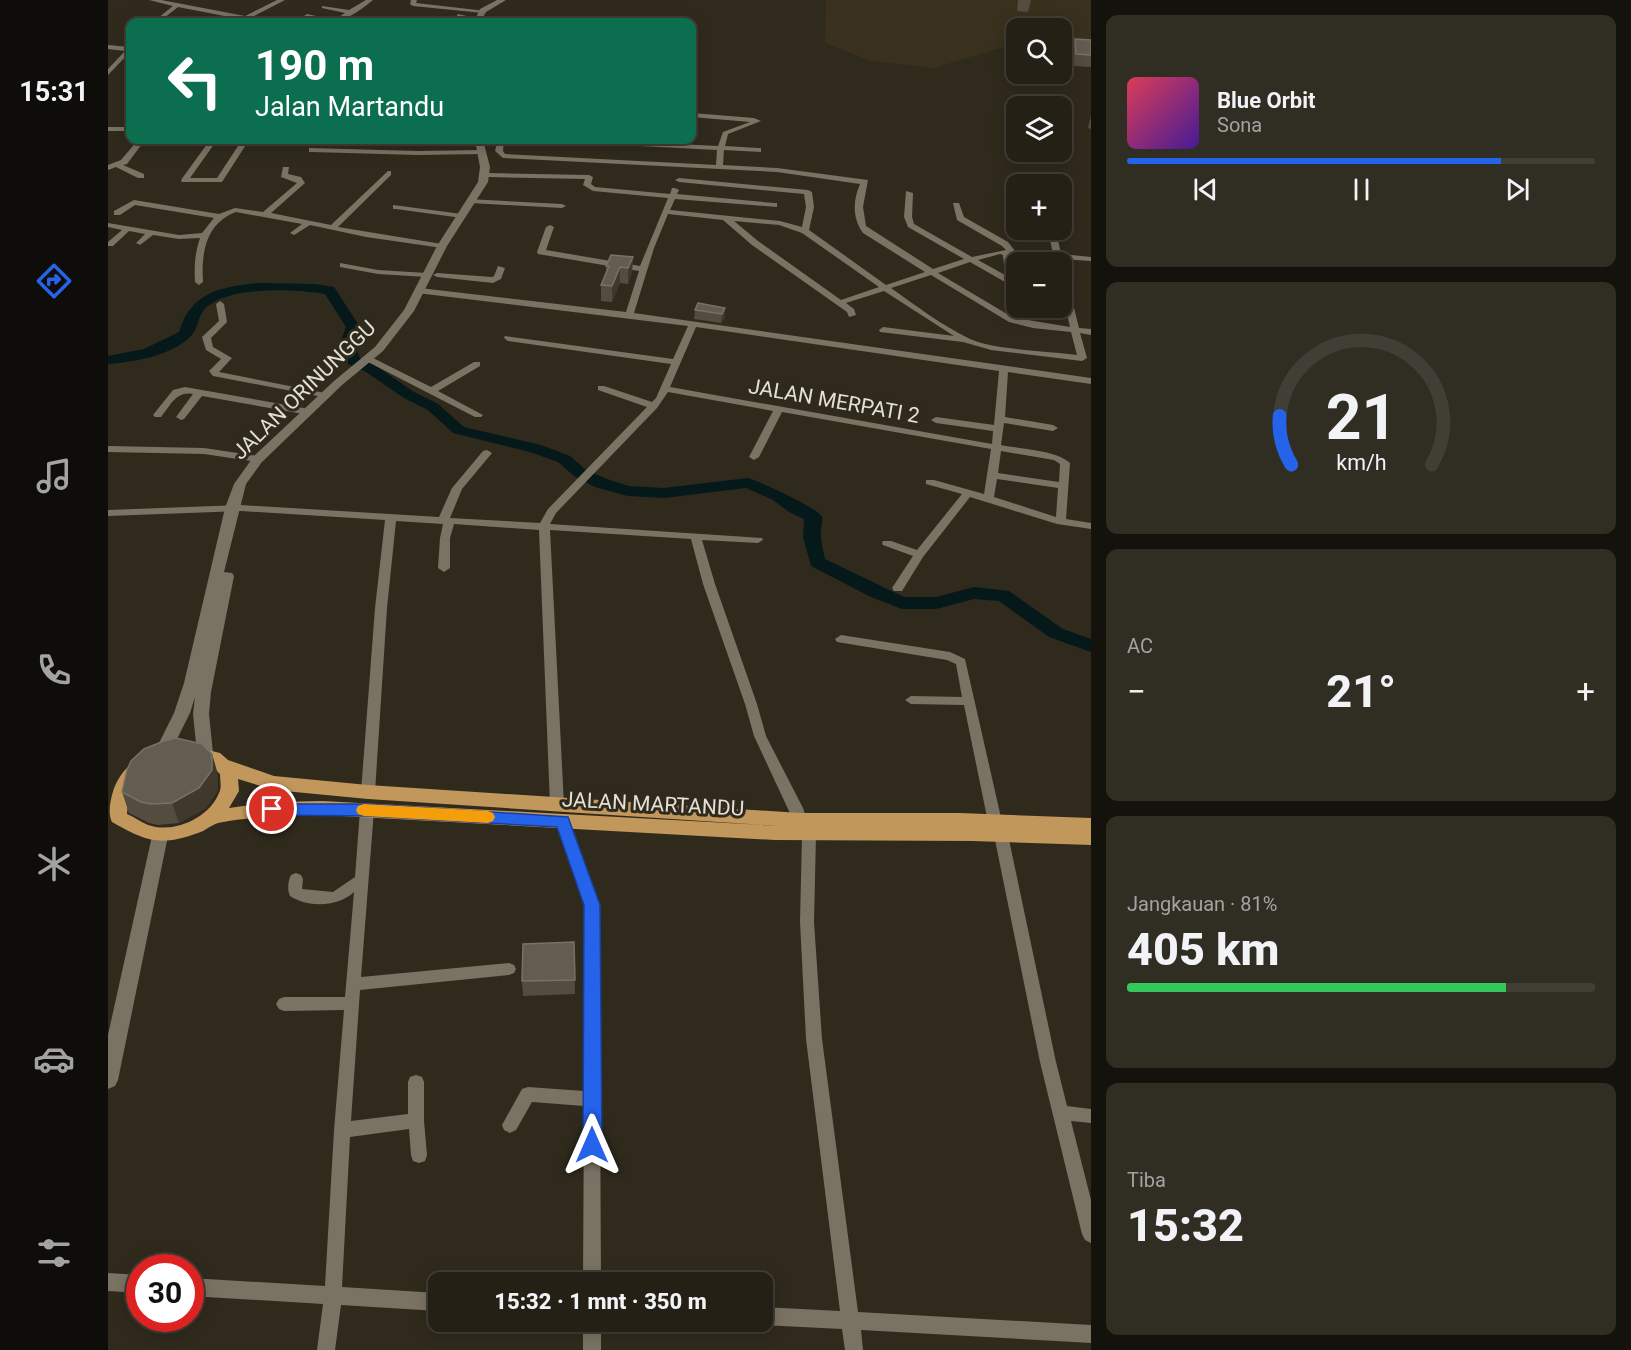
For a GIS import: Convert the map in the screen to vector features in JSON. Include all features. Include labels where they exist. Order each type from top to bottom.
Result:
[{"type":"highway","points":[[108,779],[128,775],[161,755],[183,750],[205,753],[215,757],[225,766],[231,778],[230,796],[212,817],[197,827],[178,834],[159,836],[142,833],[113,816],[128,775]]},
{"type":"highway","name":"JALAN MARTANDU","points":[[225,766],[248,776],[274,783],[368,801],[805,828],[1088,831]]},
{"type":"highway","name":"JALAN MARTANDU","points":[[212,817],[368,801]]},
{"type":"street","points":[[152,0],[245,18],[286,0]]},
{"type":"street","points":[[341,18],[370,0]]},
{"type":"street","points":[[414,0],[412,4],[483,11],[504,0]]},
{"type":"street","points":[[482,18],[504,0]]},
{"type":"street","points":[[160,18],[177,5]]},
{"type":"street","points":[[324,7],[349,12]]},
{"type":"street","points":[[480,18],[483,11]]},
{"type":"street","points":[[307,16],[316,18]]},
{"type":"street","points":[[458,16],[465,18]]},
{"type":"street","points":[[108,47],[126,49]]},
{"type":"street","points":[[109,71],[126,54]]},
{"type":"street","points":[[108,58],[120,59]]},
{"type":"street","points":[[696,115],[758,121],[725,133],[719,166]]},
{"type":"street","points":[[108,129],[126,129]]},
{"type":"street","points":[[119,166],[138,144]]},
{"type":"street","points":[[210,144],[184,180],[219,180],[242,144]]},
{"type":"street","name":"JALAN ORINUNGGU","points":[[432,275],[490,175],[481,144]]},
{"type":"street","name":"JALAN ORINUNGGU","points":[[205,753],[201,714],[203,692],[240,484],[258,459],[325,396],[402,332],[425,292],[442,246],[475,201],[485,175],[485,144]]},
{"type":"street","points":[[500,144],[501,155]]},
{"type":"street","points":[[618,161],[625,144]]},
{"type":"street","points":[[674,144],[759,150]]},
{"type":"street","points":[[312,150],[501,155],[719,166],[809,173],[865,182],[860,193],[862,228],[1012,320],[1091,332]]},
{"type":"street","points":[[629,315],[656,233],[667,212],[684,165]]},
{"type":"street","points":[[108,168],[119,166],[141,176]]},
{"type":"street","points":[[265,214],[301,183],[301,181],[284,175],[286,169]]},
{"type":"street","points":[[332,228],[388,173]]},
{"type":"street","points":[[805,231],[810,207],[809,173]]},
{"type":"street","points":[[490,175],[535,178],[589,177],[587,185],[593,189],[774,205]]},
{"type":"street","points":[[679,180],[808,192]]},
{"type":"street","points":[[769,222],[779,188]]},
{"type":"street","points":[[909,193],[909,222],[1006,279]]},
{"type":"street","points":[[475,201],[562,206]]},
{"type":"street","points":[[117,213],[134,202],[221,217]]},
{"type":"street","points":[[956,205],[960,218],[1005,244],[1010,252]]},
{"type":"street","points":[[396,207],[462,216]]},
{"type":"street","points":[[199,282],[197,259],[199,245],[221,217],[235,210],[442,246]]},
{"type":"street","points":[[667,212],[790,224],[805,231],[915,309],[968,341]]},
{"type":"street","points":[[726,218],[755,243],[851,311],[852,315]]},
{"type":"street","points":[[294,233],[308,223]]},
{"type":"street","points":[[109,226],[179,237],[205,235]]},
{"type":"street","points":[[550,227],[541,252],[643,269]]},
{"type":"street","points":[[110,244],[128,229]]},
{"type":"street","points":[[140,243],[151,232]]},
{"type":"street","points":[[839,303],[972,259],[1006,253]]},
{"type":"street","points":[[1072,260],[1091,259]]},
{"type":"street","points":[[344,265],[378,272],[493,280],[498,278],[501,268]]},
{"type":"street","points":[[425,292],[629,315],[1091,381]]},
{"type":"street","points":[[220,304],[223,322],[206,337],[209,348],[227,358],[214,371],[216,374],[325,396]]},
{"type":"street","points":[[883,330],[968,341],[1032,353],[1086,358],[1072,314]]},
{"type":"street","points":[[592,1272],[592,905],[560,813],[544,525],[552,511],[654,406],[666,389],[693,324]]},
{"type":"street","points":[[508,338],[676,362]]},
{"type":"street","points":[[432,390],[477,364]]},
{"type":"street","points":[[362,366],[432,390],[478,415]]},
{"type":"street","name":"JALAN ORINUNGGU","points":[[161,755],[182,713],[192,683],[236,508],[254,474],[362,366]]},
{"type":"street","points":[[989,499],[1004,368]]},
{"type":"street","points":[[601,388],[654,406]]},
{"type":"street","name":"JALAN MERPATI 2","points":[[666,389],[1062,459],[1065,463],[1063,486]]},
{"type":"street","points":[[158,415],[176,392],[185,390],[309,412]]},
{"type":"street","points":[[181,417],[199,393]]},
{"type":"street","points":[[754,457],[778,410]]},
{"type":"street","points":[[936,420],[1053,428]]},
{"type":"street","points":[[108,449],[204,452],[258,459]]},
{"type":"street","points":[[444,568],[446,521],[457,488],[487,453]]},
{"type":"street","points":[[992,475],[1063,486],[1061,522]]},
{"type":"street","points":[[930,483],[1061,522],[1091,526]]},
{"type":"street","points":[[898,588],[919,555],[968,493]]},
{"type":"street","points":[[108,513],[236,508],[544,525],[758,540]]},
{"type":"street","points":[[326,1350],[333,1297],[342,1130],[381,608],[391,517]]},
{"type":"street","points":[[696,536],[709,584],[760,736],[805,828],[807,922],[814,1039],[854,1350]]},
{"type":"street","points":[[887,543],[919,555]]},
{"type":"street","points":[[841,639],[954,657],[961,662],[1048,1062],[1091,1234]]},
{"type":"street","points":[[910,700],[969,701]]},
{"type":"street","points":[[108,1080],[159,836]]},
{"type":"street","points":[[296,879],[295,892],[297,894],[328,898],[338,897],[347,887],[361,880]]},
{"type":"street","points":[[354,984],[509,969]]},
{"type":"street","points":[[284,1004],[353,1003]]},
{"type":"street","points":[[416,1082],[419,1155]]},
{"type":"street","points":[[510,1125],[528,1094],[592,1099]]},
{"type":"street","points":[[1061,1113],[1091,1116]]},
{"type":"street","points":[[342,1130],[416,1121]]},
{"type":"street","points":[[108,1282],[126,1283]]},
{"type":"street","points":[[204,1288],[428,1302]]},
{"type":"street","points":[[773,1317],[1091,1334]]},
{"type":"street","points":[[592,1332],[592,1350]]},
{"type":"shaded area","points":[[826,0],[1091,0],[1091,48],[1072,47],[1072,18],[1006,18],[1006,46],[934,68],[871,61],[825,43]]},
{"type":"building","points":[[1075,39],[1091,40],[1091,55],[1076,54]]},
{"type":"building","points":[[611,255],[633,257],[628,268],[620,267],[612,286],[601,285],[609,266],[606,266]]},
{"type":"building","points":[[698,303],[725,308],[722,314],[695,310]]},
{"type":"building","points":[[176,738],[202,744],[212,754],[212,770],[199,788],[172,803],[141,802],[122,792],[131,761],[144,749]]},
{"type":"building","points":[[574,942],[575,980],[522,981],[523,944]]},
{"type":"waterway","points":[[108,360],[149,352],[177,340],[186,334],[191,316],[203,303],[218,294],[237,290],[279,287],[329,290],[353,327],[347,343],[353,361],[371,369],[409,395],[433,407],[459,430],[535,448],[564,459],[580,473],[601,483],[628,491],[664,493],[748,483],[779,496],[795,508],[813,516],[812,537],[817,562],[877,593],[902,603],[936,603],[974,593],[1003,595],[1056,633],[1091,646]]},
{"type":"slow traffic","points":[[364,810],[488,817]]},
{"type":"route","points":[[272,809],[323,808],[563,821],[592,905],[592,1145]]}]
